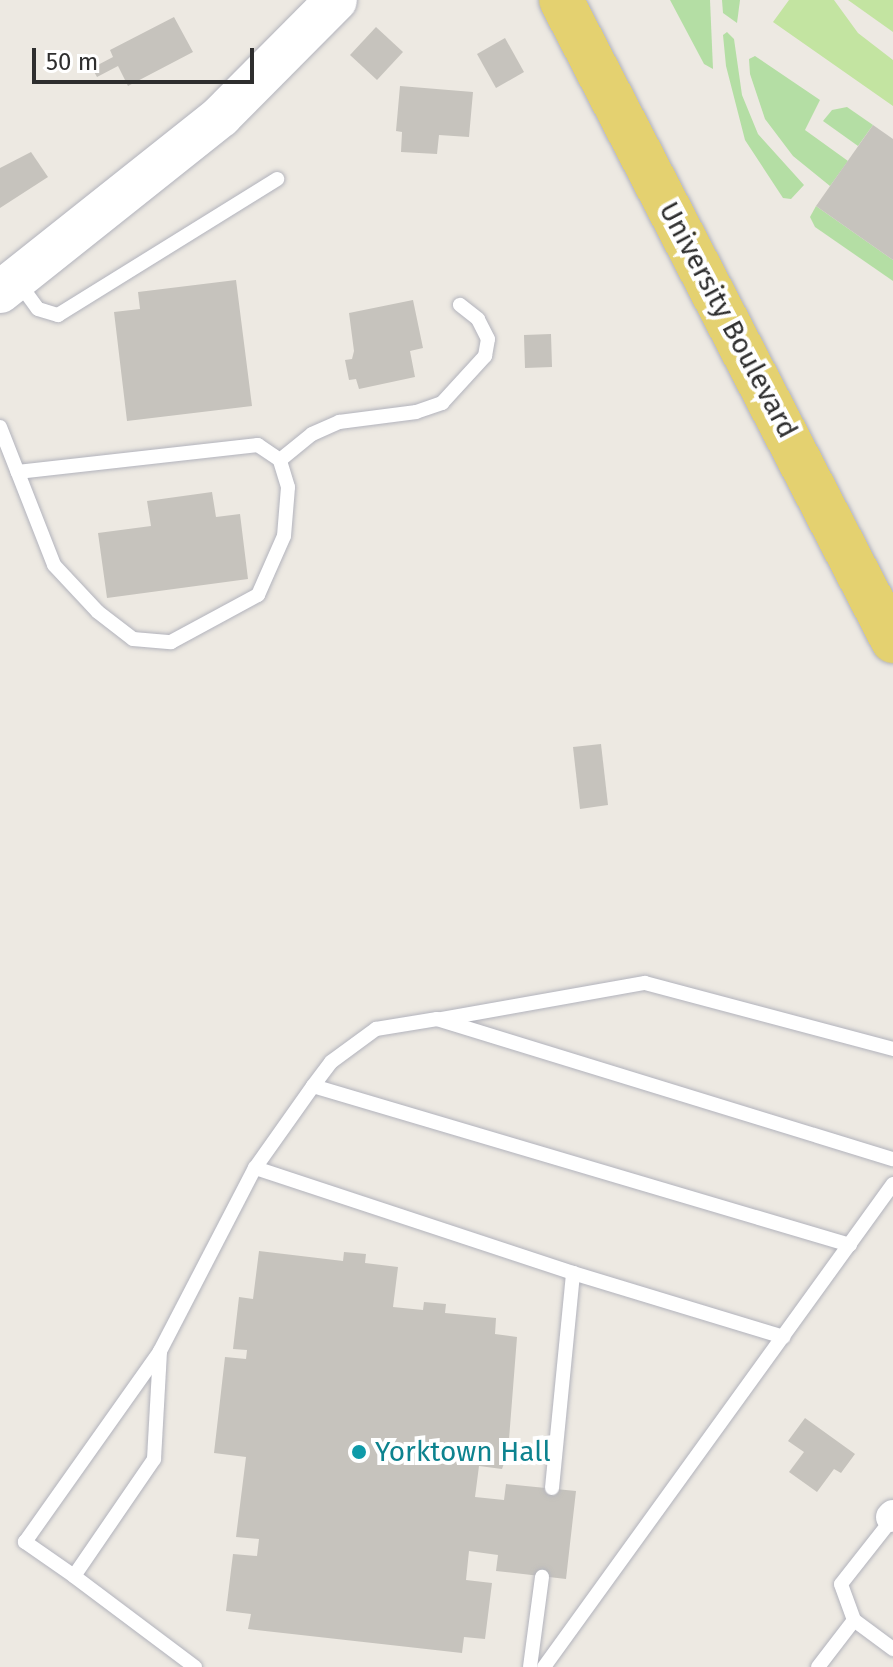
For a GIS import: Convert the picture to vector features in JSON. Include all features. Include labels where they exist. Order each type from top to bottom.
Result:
[{"type":"main road","name":"University Boulevard","points":[[561,0],[893,641]]},
{"type":"street","points":[[8,285],[221,116],[336,0]]},
{"type":"lane","points":[[8,285],[38,309],[58,315],[277,179]]},
{"type":"lane","points":[[280,460],[312,434],[339,422],[416,412],[442,403],[485,356],[488,339],[478,319],[460,305]]},
{"type":"lane","points":[[0,427],[54,565],[98,612],[133,639],[171,642],[258,595],[284,536],[288,487],[280,460],[258,445],[18,472]]},
{"type":"lane","points":[[195,1667],[25,1542],[160,1351],[255,1168],[331,1062],[376,1029],[645,983],[893,1049]]},
{"type":"lane","points":[[437,1019],[893,1159]]},
{"type":"lane","points":[[313,1086],[850,1245]]},
{"type":"lane","points":[[255,1168],[573,1273],[783,1337]]},
{"type":"lane","points":[[544,1667],[893,1184]]},
{"type":"lane","points":[[552,1488],[573,1273]]},
{"type":"lane","points":[[74,1576],[154,1459],[160,1351]]},
{"type":"lane","points":[[892,1517],[841,1584],[854,1620],[893,1649]]},
{"type":"lane","points":[[530,1667],[542,1577]]},
{"type":"lane","points":[[818,1667],[854,1620]]},
{"type":"green space","points":[[670,0],[710,0],[713,69],[704,64]]},
{"type":"green space","points":[[722,0],[740,0],[737,23],[723,13]]},
{"type":"green space","points":[[789,0],[834,0],[858,33],[893,60],[893,106],[773,22]]},
{"type":"green space","points":[[848,0],[893,0],[893,32]]},
{"type":"green space","points":[[727,32],[734,39],[742,95],[758,134],[804,185],[791,199],[783,198],[745,140],[726,66],[723,35]]},
{"type":"green space","points":[[755,56],[820,100],[805,130],[848,161],[830,186],[793,156],[765,119],[750,74],[749,59]]},
{"type":"green space","points":[[847,107],[873,125],[858,146],[823,121],[832,110]]},
{"type":"green space","points":[[816,206],[893,260],[893,281],[815,227],[810,217]]},
{"type":"building","points":[[174,17],[193,52],[128,86],[118,66],[97,77],[92,68],[113,57],[110,50]]},
{"type":"building","points":[[376,27],[403,52],[377,80],[350,55]]},
{"type":"building","points":[[505,38],[524,72],[496,88],[477,54]]},
{"type":"building","points":[[400,86],[473,92],[469,137],[439,135],[437,154],[401,152],[402,132],[396,131]]},
{"type":"building","points":[[873,125],[893,139],[893,260],[816,206]]},
{"type":"building","points":[[31,152],[48,177],[0,208],[0,168]]},
{"type":"building","points":[[236,280],[252,406],[127,421],[114,312],[140,309],[138,292]]},
{"type":"building","points":[[413,300],[423,348],[410,351],[415,377],[359,389],[356,379],[349,380],[345,360],[352,359],[354,351],[349,313]]},
{"type":"building","points":[[551,334],[552,367],[525,368],[524,335]]},
{"type":"building","points":[[212,492],[216,517],[240,514],[248,579],[107,598],[98,533],[151,526],[147,501]]},
{"type":"building","points":[[601,744],[608,805],[580,809],[573,747]]},
{"type":"building","name":"Yorktown Hall","points":[[259,1251],[343,1261],[344,1252],[366,1254],[365,1263],[398,1267],[393,1307],[423,1310],[424,1302],[446,1304],[445,1313],[496,1318],[495,1334],[517,1337],[508,1452],[502,1469],[479,1466],[475,1497],[504,1500],[506,1484],[576,1491],[566,1579],[496,1571],[498,1555],[469,1551],[466,1580],[492,1583],[485,1639],[464,1637],[462,1653],[248,1629],[251,1614],[226,1611],[233,1554],[257,1556],[259,1539],[236,1537],[246,1457],[214,1453],[225,1357],[246,1359],[247,1350],[233,1349],[239,1297],[253,1299]]},
{"type":"building","points":[[805,1418],[855,1454],[841,1473],[834,1469],[817,1492],[789,1472],[804,1452],[788,1441]]},
{"type":"place","name":"Yorktown Hall","points":[[359,1452]]}]
